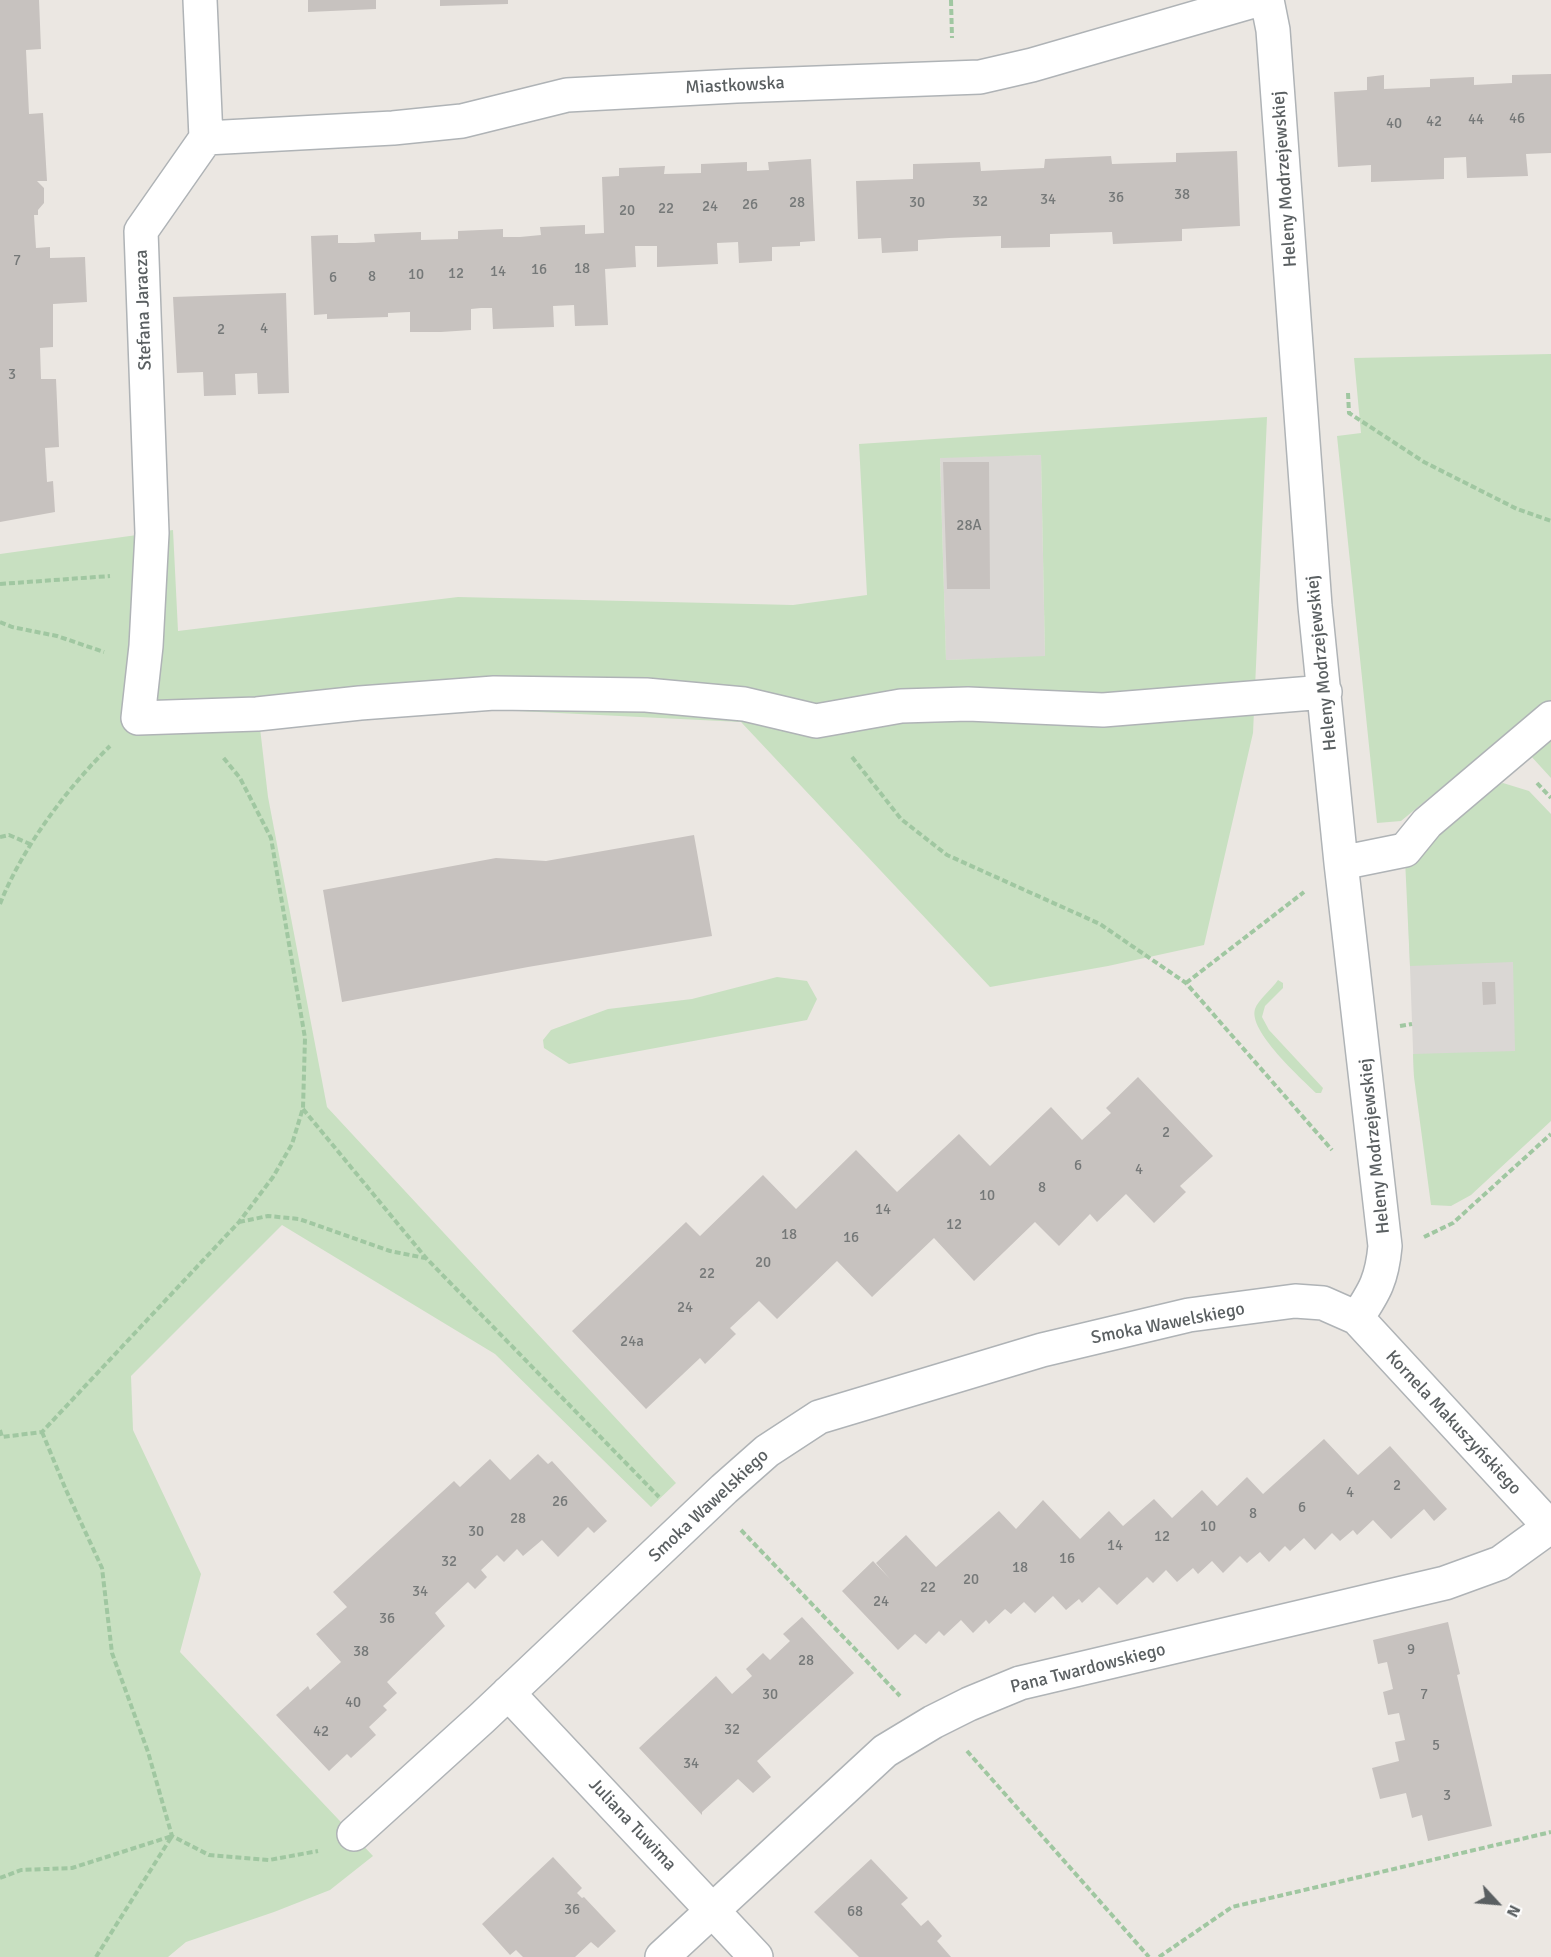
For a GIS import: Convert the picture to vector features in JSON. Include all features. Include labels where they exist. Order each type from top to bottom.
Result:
[{"type":"street","points":[[200,0],[206,138]]},
{"type":"street","name":"Miastkowska","points":[[206,138],[393,128],[462,121],[567,95],[980,77],[1032,65],[1257,0]]},
{"type":"street","name":"Heleny Modrzejewskiej","points":[[1267,0],[1273,30],[1315,606],[1341,863],[1385,1246],[1383,1268],[1377,1288],[1357,1318]]},
{"type":"street","name":"Stefana Jaracza","points":[[138,718],[146,646],[152,533],[141,231],[206,138]]},
{"type":"street","points":[[138,718],[257,714],[360,703],[494,693],[646,695],[744,704],[816,721],[901,706],[968,704],[1103,710],[1325,692]]},
{"type":"street","points":[[1341,863],[1405,850],[1427,823],[1551,718]]},
{"type":"street","name":"Smoka Wawelskiego","points":[[354,1834],[508,1693],[732,1481],[767,1451],[819,1417],[1042,1350],[1189,1316],[1295,1300],[1323,1303],[1357,1318]]},
{"type":"street","name":"Kornela Makuszyńskiego","points":[[1357,1318],[1551,1527]]},
{"type":"street","name":"Pana Twardowskiego","points":[[662,1957],[885,1751],[933,1722],[969,1704],[1020,1683],[1445,1583],[1500,1563],[1551,1527]]},
{"type":"street","name":"Juliana Tuwima","points":[[508,1693],[756,1957]]},
{"type":"path","points":[[951,0],[952,43]]},
{"type":"path","points":[[1348,393],[1349,413],[1424,462],[1517,509],[1551,521]]},
{"type":"path","points":[[0,584],[151,573]]},
{"type":"path","points":[[0,622],[12,627],[57,636],[103,652],[146,646]]},
{"type":"path","points":[[0,1430],[1,1437],[42,1432],[239,1222],[273,1177],[287,1152],[303,1108],[305,1038],[271,838],[240,778],[187,716]]},
{"type":"path","points":[[0,904],[30,844],[89,767],[138,718]]},
{"type":"path","points":[[816,721],[857,762],[901,819],[947,855],[1100,924],[1186,983],[1335,1153]]},
{"type":"path","points":[[0,837],[9,835],[30,844]]},
{"type":"path","points":[[1186,983],[1341,863]]},
{"type":"path","points":[[303,1108],[426,1258],[662,1500]]},
{"type":"path","points":[[1423,1238],[1453,1223],[1551,1134]]},
{"type":"path","points":[[239,1222],[268,1216],[299,1219],[390,1251],[426,1258]]},
{"type":"path","points":[[42,1432],[102,1568],[112,1653],[148,1752],[172,1836],[96,1957]]},
{"type":"path","points":[[736,1525],[902,1698]]},
{"type":"path","points":[[961,1744],[1149,1957]]},
{"type":"path","points":[[1159,1957],[1232,1907],[1551,1832]]},
{"type":"path","points":[[0,1878],[21,1870],[72,1868],[172,1836],[209,1855],[269,1860],[331,1848],[354,1834]]},
{"type":"shaded area","points":[[1041,455],[1045,657],[946,660],[940,457]]},
{"type":"shaded area","points":[[1551,907],[1551,1071],[1414,1077],[1408,912]]},
{"type":"green space","points":[[1551,354],[1551,778],[1509,732],[1401,821],[1377,823],[1337,436],[1361,433],[1354,358]]},
{"type":"green space","points":[[1267,417],[1253,733],[1204,945],[1108,966],[990,987],[741,722],[498,710],[260,728],[268,797],[327,1107],[676,1483],[651,1507],[495,1354],[282,1225],[131,1376],[133,1430],[201,1574],[180,1652],[373,1856],[330,1890],[186,1942],[168,1957],[0,1957],[0,554],[173,530],[178,631],[458,597],[793,605],[867,595],[859,444]],"holes":[[[1041,455],[1045,656],[946,660],[940,458]]]},
{"type":"green space","points":[[1503,783],[1529,791],[1551,814],[1551,1121],[1471,1195],[1451,1206],[1431,1205],[1413,1054],[1515,1051],[1513,962],[1410,966],[1405,859],[1489,788]]},
{"type":"green space","points":[[777,977],[807,981],[817,999],[807,1020],[569,1064],[544,1048],[543,1040],[551,1030],[608,1009],[692,999]]},
{"type":"green space","points":[[1278,980],[1283,983],[1283,988],[1265,1006],[1262,1017],[1269,1030],[1323,1088],[1321,1093],[1316,1093],[1288,1066],[1259,1029],[1255,1009]]},
{"type":"building","points":[[0,0],[39,0],[41,49],[26,50],[29,114],[43,113],[47,181],[37,181],[44,188],[44,203],[38,210],[38,215],[34,215],[36,248],[50,247],[50,258],[85,257],[87,302],[53,304],[53,347],[40,348],[41,379],[56,379],[59,447],[45,448],[47,482],[53,481],[55,512],[0,522]]},
{"type":"building","points":[[308,0],[376,0],[376,9],[308,12]]},
{"type":"building","points":[[440,0],[508,0],[508,4],[440,6]]},
{"type":"building","points":[[1551,74],[1551,153],[1526,154],[1528,176],[1467,178],[1466,157],[1444,158],[1444,179],[1371,182],[1371,165],[1338,167],[1334,92],[1367,90],[1367,77],[1384,75],[1384,89],[1430,87],[1430,79],[1474,77],[1474,85],[1512,83],[1512,75]]},
{"type":"building","points":[[1237,151],[1240,226],[1182,229],[1182,241],[1113,244],[1112,232],[1050,234],[1050,247],[1001,248],[1001,236],[949,238],[918,240],[918,251],[882,253],[881,238],[858,239],[856,181],[913,179],[913,164],[980,162],[981,171],[1044,168],[1045,159],[1111,156],[1112,164],[1176,162],[1176,153]]},
{"type":"building","points":[[811,159],[815,241],[800,242],[800,246],[772,247],[772,261],[739,263],[738,242],[717,243],[718,264],[657,267],[657,246],[635,246],[636,267],[605,269],[608,325],[575,326],[574,305],[553,306],[554,327],[493,329],[492,308],[481,308],[471,309],[471,330],[441,332],[410,332],[410,312],[388,313],[388,317],[327,319],[327,314],[314,315],[311,236],[338,235],[338,243],[355,243],[375,242],[374,234],[421,232],[421,240],[458,239],[458,231],[503,229],[503,237],[520,237],[541,235],[540,227],[585,225],[585,234],[604,233],[602,177],[619,176],[619,168],[665,166],[664,174],[701,173],[701,164],[747,162],[747,171],[769,170],[768,162]]},
{"type":"building","points":[[286,293],[289,393],[258,394],[257,373],[235,374],[236,395],[204,396],[203,372],[177,373],[173,297]]},
{"type":"building","points":[[943,462],[989,462],[990,589],[947,589]]},
{"type":"building","points":[[694,835],[712,936],[342,1002],[323,890],[496,858],[546,861]]},
{"type":"building","points":[[1482,982],[1495,982],[1496,1004],[1483,1005]]},
{"type":"building","points":[[1138,1077],[1213,1156],[1180,1186],[1186,1192],[1154,1223],[1126,1194],[1097,1222],[1090,1214],[1059,1246],[1035,1222],[974,1281],[934,1238],[872,1297],[837,1261],[777,1319],[759,1301],[730,1328],[736,1334],[705,1364],[700,1358],[646,1409],[572,1331],[686,1222],[700,1236],[763,1175],[796,1209],[856,1150],[897,1192],[959,1134],[990,1166],[1051,1107],[1082,1140],[1111,1113],[1106,1108]]},
{"type":"building","points":[[1324,1439],[1358,1475],[1390,1446],[1447,1509],[1434,1521],[1424,1509],[1391,1539],[1373,1520],[1357,1535],[1353,1530],[1340,1541],[1332,1533],[1315,1550],[1304,1538],[1290,1551],[1285,1546],[1269,1562],[1260,1552],[1247,1563],[1240,1556],[1223,1573],[1212,1561],[1198,1574],[1193,1568],[1177,1582],[1166,1570],[1153,1583],[1147,1577],[1117,1605],[1099,1587],[1082,1603],[1079,1599],[1066,1610],[1053,1596],[1035,1613],[1024,1602],[1011,1614],[1005,1609],[989,1624],[986,1620],[973,1633],[961,1620],[944,1636],[939,1631],[926,1644],[915,1634],[898,1650],[842,1591],[873,1561],[890,1579],[876,1563],[906,1535],[936,1567],[999,1511],[1016,1529],[1043,1500],[1080,1539],[1109,1511],[1123,1526],[1154,1499],[1172,1518],[1202,1490],[1217,1506],[1247,1477],[1263,1494]]},
{"type":"building","points":[[538,1454],[548,1464],[552,1461],[607,1521],[594,1533],[588,1527],[558,1557],[542,1540],[523,1556],[517,1549],[504,1562],[497,1555],[481,1570],[487,1577],[475,1589],[468,1582],[435,1613],[445,1626],[387,1682],[397,1693],[383,1706],[387,1710],[369,1727],[376,1735],[351,1758],[347,1754],[329,1771],[276,1715],[308,1686],[310,1690],[341,1662],[316,1634],[347,1607],[333,1592],[454,1481],[460,1487],[490,1459],[510,1480]]},
{"type":"building","points":[[802,1617],[854,1673],[757,1761],[771,1777],[753,1793],[738,1779],[702,1812],[702,1815],[639,1748],[716,1676],[732,1694],[752,1676],[746,1669],[763,1653],[770,1660],[790,1641],[783,1634]]},
{"type":"building","points":[[1448,1622],[1460,1674],[1457,1675],[1492,1826],[1428,1841],[1422,1815],[1412,1818],[1406,1793],[1380,1799],[1372,1768],[1399,1761],[1395,1742],[1405,1740],[1399,1713],[1388,1715],[1383,1692],[1393,1689],[1387,1662],[1378,1664],[1373,1640]]},
{"type":"building","points":[[553,1857],[582,1888],[577,1893],[582,1898],[584,1897],[616,1931],[598,1948],[591,1942],[575,1957],[523,1957],[516,1950],[510,1955],[482,1924]]},
{"type":"building","points":[[871,1859],[908,1898],[901,1904],[921,1926],[928,1920],[942,1936],[937,1941],[951,1957],[859,1957],[814,1912]]}]
